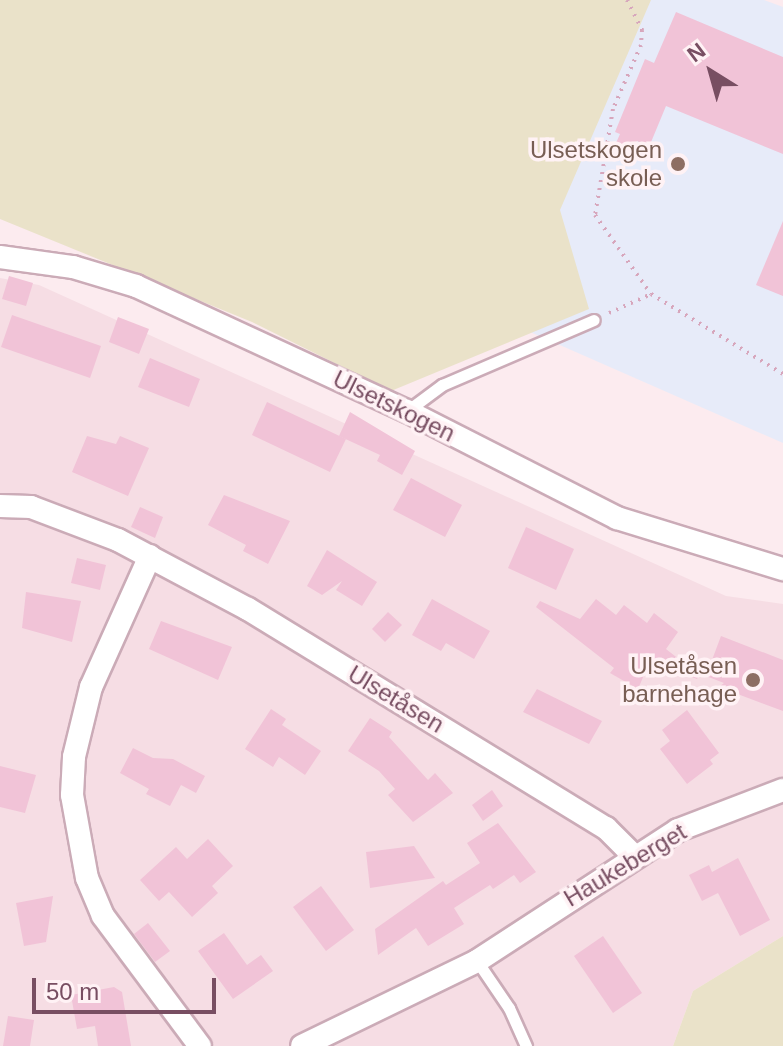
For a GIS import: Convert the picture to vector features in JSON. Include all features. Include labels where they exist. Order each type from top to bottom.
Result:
[{"type":"street","name":"Ulsetskogen","points":[[0,257],[73,267],[136,286],[407,411],[617,518],[783,569]]},
{"type":"street","name":"Ulsetåsen","points":[[0,506],[31,507],[150,556],[248,609],[567,803],[606,828],[633,855]]},
{"type":"street","points":[[150,556],[91,687],[74,757],[74,819],[87,878],[103,916],[200,1046]]},
{"type":"street","name":"Haukeberget","points":[[302,1046],[477,961],[633,855],[726,809],[783,790]]},
{"type":"lane","points":[[407,411],[442,385],[594,320]]},
{"type":"lane","points":[[477,961],[509,1008],[526,1046]]},
{"type":"path","points":[[627,0],[642,30],[641,45],[613,109],[595,215],[651,294],[783,374]]},
{"type":"path","points":[[594,320],[651,294]]},
{"type":"shaded area","points":[[0,0],[651,0],[560,210],[589,309],[391,391],[252,322],[0,219]]},
{"type":"shaded area","name":"Ulsetskogen skole","points":[[644,0],[764,0],[783,7],[783,443],[505,321]]},
{"type":"shaded area","points":[[0,278],[39,285],[726,596],[783,604],[783,936],[693,991],[673,1046],[0,1046]]},
{"type":"shaded area","points":[[783,936],[783,1046],[673,1046],[693,991]]},
{"type":"building","points":[[676,12],[783,57],[783,154],[666,106],[649,147],[637,141],[633,150],[616,143],[620,134],[615,132],[645,59],[654,63]]},
{"type":"building","points":[[783,221],[783,296],[756,285]]},
{"type":"building","points":[[9,276],[33,283],[26,306],[2,299]]},
{"type":"building","points":[[12,315],[101,346],[90,378],[1,347]]},
{"type":"building","points":[[118,317],[149,329],[139,354],[109,342]]},
{"type":"building","points":[[150,358],[200,379],[189,407],[138,387]]},
{"type":"building","points":[[267,402],[346,439],[330,472],[252,435]]},
{"type":"building","points":[[350,412],[415,451],[402,475],[377,461],[380,455],[339,436]]},
{"type":"building","points":[[87,436],[116,444],[120,436],[149,448],[128,496],[72,472]]},
{"type":"building","points":[[411,478],[462,505],[445,537],[393,510]]},
{"type":"building","points":[[224,495],[290,521],[268,564],[243,551],[246,545],[208,525]]},
{"type":"building","points":[[140,507],[163,517],[155,538],[131,527]]},
{"type":"building","points":[[526,527],[574,549],[556,590],[508,568]]},
{"type":"building","points":[[327,550],[377,582],[362,606],[336,590],[342,581],[322,595],[307,586]]},
{"type":"building","points":[[77,558],[106,565],[100,590],[71,583]]},
{"type":"building","points":[[26,592],[81,601],[72,642],[22,628]]},
{"type":"building","points":[[432,599],[490,631],[474,659],[446,643],[441,651],[412,635]]},
{"type":"building","points":[[596,599],[616,615],[624,605],[647,623],[654,613],[678,632],[666,649],[699,675],[697,679],[650,661],[638,689],[610,673],[614,668],[536,607],[540,601],[580,619]]},
{"type":"building","points":[[388,612],[402,625],[385,642],[372,629]]},
{"type":"building","points":[[161,621],[232,647],[218,680],[149,649]]},
{"type":"building","points":[[721,636],[783,660],[783,711],[719,687],[724,683],[706,676]]},
{"type":"building","points":[[537,689],[602,721],[589,744],[523,712]]},
{"type":"building","points":[[271,709],[286,719],[282,725],[321,751],[305,775],[279,757],[273,767],[245,749]]},
{"type":"building","points":[[687,710],[719,753],[710,760],[713,764],[687,784],[660,749],[670,741],[662,730]]},
{"type":"building","points":[[370,718],[392,732],[389,737],[428,780],[435,773],[453,793],[413,822],[388,795],[395,789],[379,771],[348,751]]},
{"type":"building","points":[[133,748],[153,758],[173,759],[205,776],[196,793],[181,785],[170,806],[146,794],[149,789],[120,773]]},
{"type":"building","points":[[0,766],[36,775],[25,813],[0,807]]},
{"type":"building","points":[[492,790],[503,806],[483,821],[472,805]]},
{"type":"building","points":[[498,823],[536,872],[520,883],[514,875],[493,889],[490,885],[454,908],[464,924],[428,946],[416,928],[378,955],[375,929],[443,881],[446,885],[480,863],[467,843]]},
{"type":"building","points":[[208,839],[233,866],[212,886],[218,893],[192,917],[169,892],[159,901],[140,880],[176,847],[187,859]]},
{"type":"building","points":[[414,846],[435,878],[370,888],[366,852]]},
{"type":"building","points":[[738,858],[770,920],[740,936],[718,893],[702,901],[689,875],[709,865],[712,872]]},
{"type":"building","points":[[321,886],[354,930],[326,951],[293,907]]},
{"type":"building","points":[[53,896],[46,942],[24,946],[16,903]]},
{"type":"building","points":[[148,923],[170,951],[155,962],[134,934]]},
{"type":"building","points":[[224,933],[247,965],[261,955],[273,971],[233,999],[198,951]]},
{"type":"building","points":[[603,936],[642,993],[613,1013],[574,956]]},
{"type":"building","points":[[114,987],[122,992],[131,1046],[98,1046],[95,1026],[77,1029],[71,995]]},
{"type":"building","points":[[8,1016],[34,1020],[30,1046],[3,1046]]},
{"type":"place","name":"Ulsetskogen skole","points":[[678,164]]},
{"type":"place","name":"Ulsetåsen barnehage","points":[[753,680]]}]
